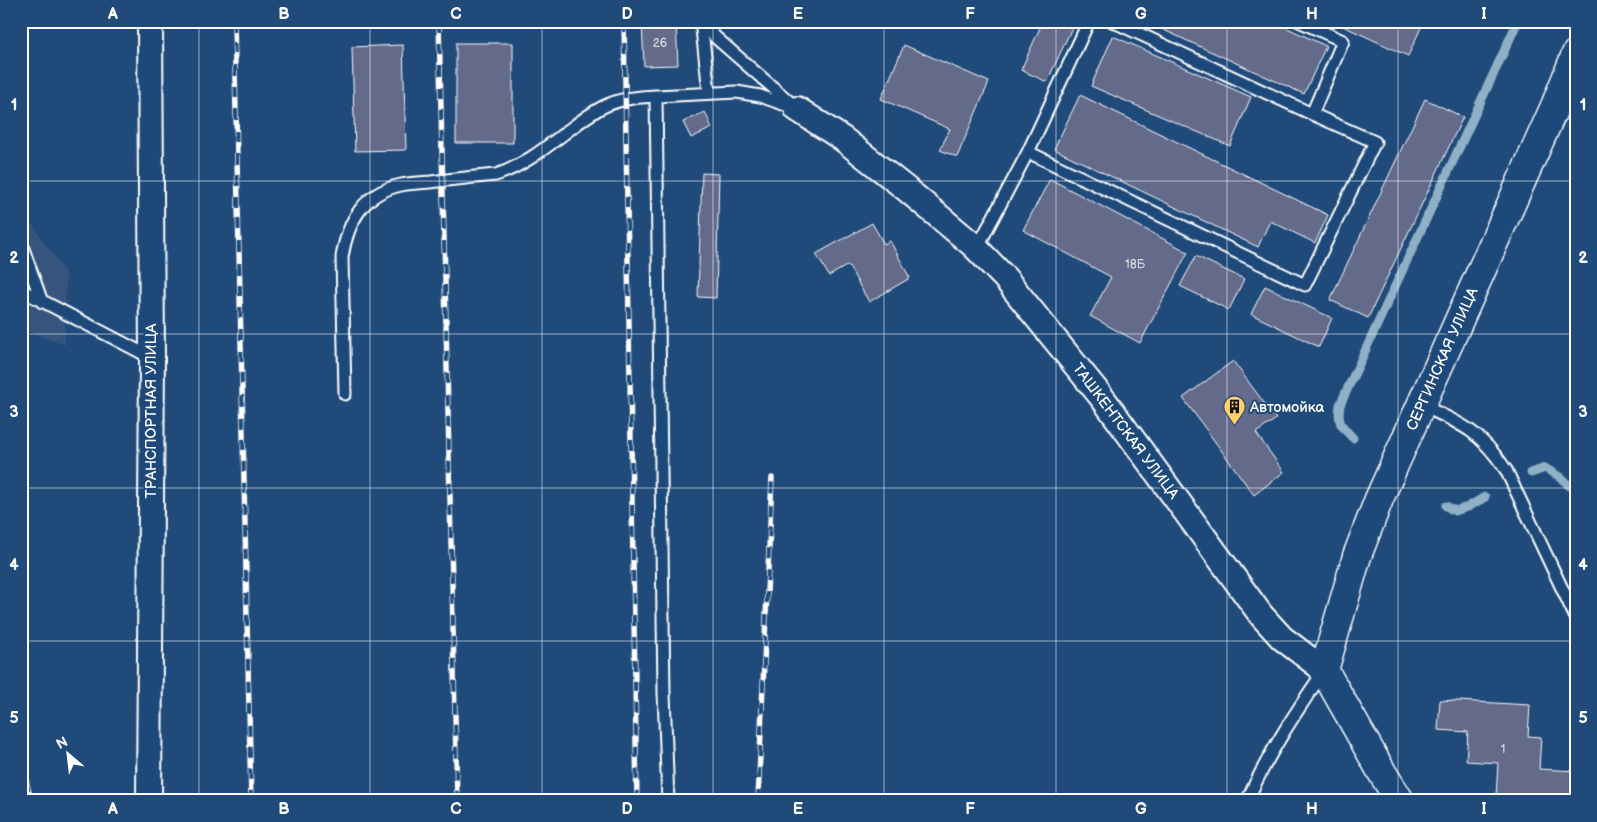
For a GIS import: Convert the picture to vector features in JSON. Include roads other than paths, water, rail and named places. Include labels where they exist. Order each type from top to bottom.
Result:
[{"type":"main road","name":"СЕРГИНСКАЯ УЛИЦА","points":[[1324,670],[1357,556],[1379,499],[1551,115],[1576,54]]},
{"type":"main road","name":"ТАШКЕНТСКАЯ УЛИЦА","points":[[1324,670],[1400,801]]},
{"type":"street","name":"ТРАНСПОРТНАЯ УЛИЦА","points":[[149,801],[152,358],[150,21]]},
{"type":"street","name":"ТАШКЕНТСКАЯ УЛИЦА","points":[[797,109],[843,139],[976,248],[1052,334],[1104,400],[1261,615],[1282,638],[1324,670]]},
{"type":"lane","points":[[702,21],[709,92]]},
{"type":"lane","points":[[702,21],[715,37],[797,109]]},
{"type":"lane","points":[[976,248],[1028,152],[1089,21]]},
{"type":"lane","points":[[1028,152],[1305,285],[1375,142],[1112,21]]},
{"type":"lane","points":[[1299,21],[1343,41],[1312,114]]},
{"type":"lane","points":[[345,394],[342,257],[345,239],[355,215],[371,197],[401,184],[496,175],[511,170],[531,158],[593,112],[606,105],[625,99],[709,92],[737,92],[760,96],[797,109]]},
{"type":"lane","points":[[656,96],[664,693],[668,801]]},
{"type":"lane","points":[[21,243],[42,302]]},
{"type":"lane","points":[[21,290],[152,358]]},
{"type":"lane","points":[[1421,405],[1461,423],[1494,451],[1506,470],[1576,618]]},
{"type":"lane","points":[[1247,801],[1259,774],[1285,728],[1324,670]]},
{"type":"waterway","points":[[1353,438],[1341,424],[1339,416],[1340,405],[1518,21]]},
{"type":"waterway","points":[[1531,473],[1545,468],[1560,477],[1576,492]]},
{"type":"waterway","points":[[1446,506],[1455,511],[1468,507],[1485,497]]},
{"type":"railway","points":[[234,21],[251,801]]},
{"type":"railway","points":[[439,21],[457,801]]},
{"type":"railway","points":[[624,21],[637,801]]},
{"type":"railway","points":[[758,801],[772,478]]},
{"type":"railway","points":[[21,758],[31,801]]},
{"type":"place","name":"Автомойка","points":[[1234,426]]}]
